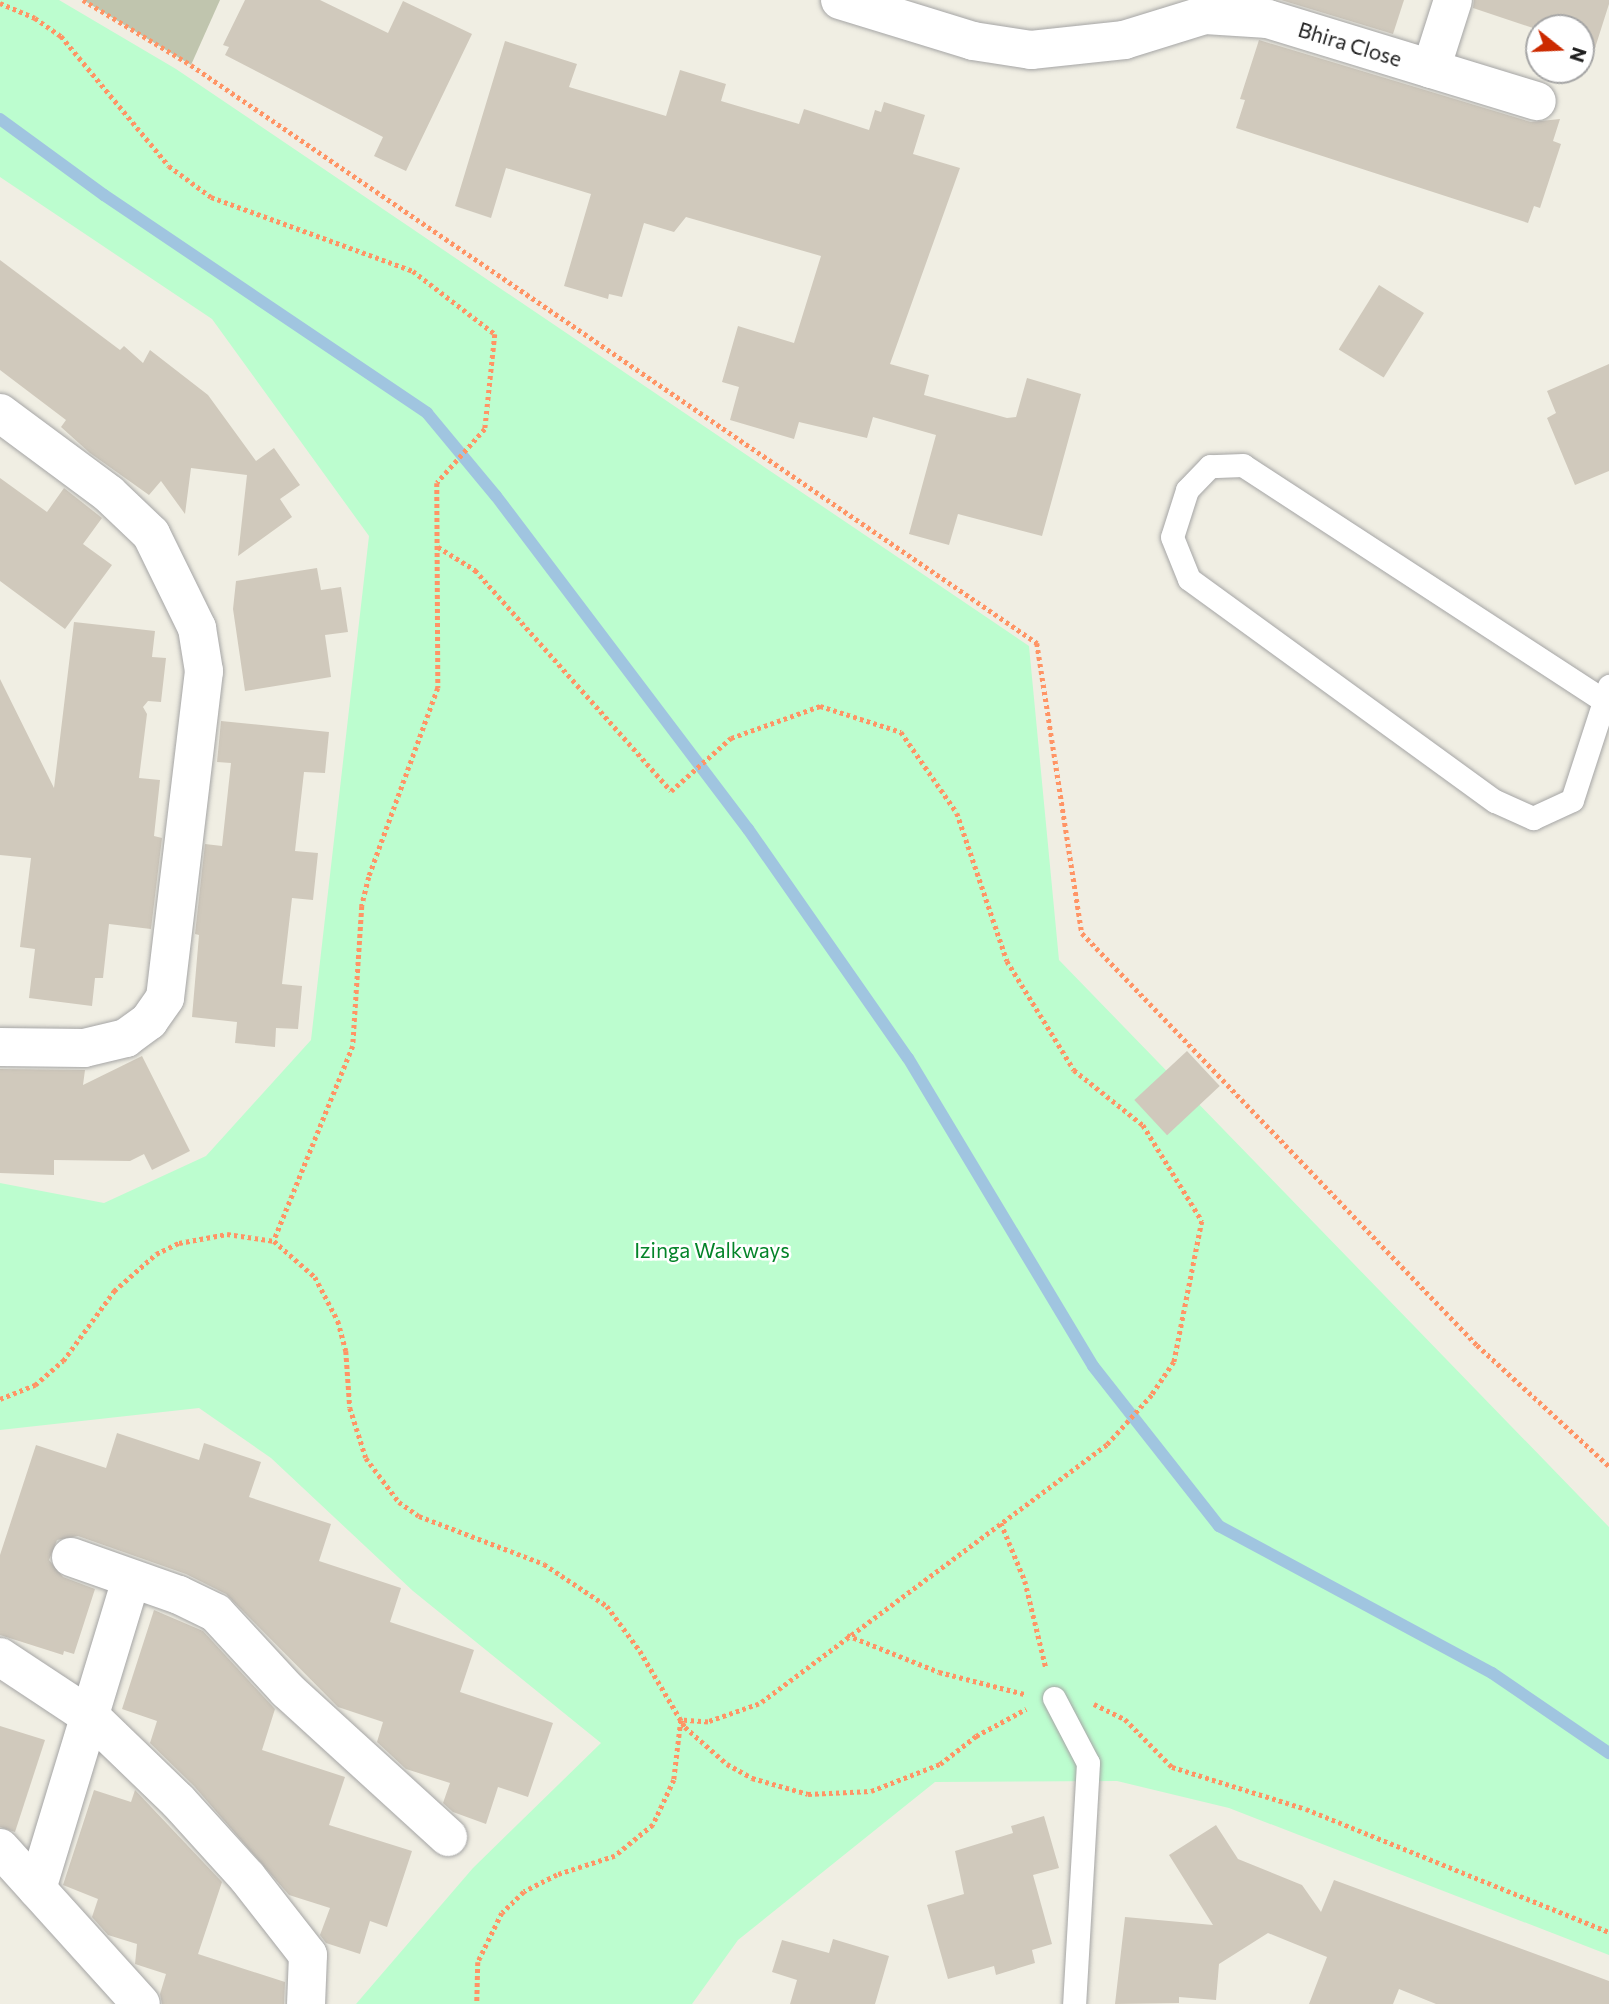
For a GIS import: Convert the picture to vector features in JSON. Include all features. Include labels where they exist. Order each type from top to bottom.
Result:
[{"type":"street","name":"Bhira Close","points":[[839,0],[973,41],[1031,50],[1124,40],[1205,15],[1270,9],[1431,69],[1537,101]]},
{"type":"street","points":[[1431,69],[1453,0]]},
{"type":"street","points":[[0,413],[109,494],[151,534],[197,628],[204,671],[165,998],[149,1021],[127,1038],[84,1048],[0,1047]]},
{"type":"street","points":[[71,1557],[216,1613],[287,1690],[448,1837]]},
{"type":"street","points":[[37,1889],[92,1718],[131,1579]]},
{"type":"street","points":[[0,1657],[92,1718],[178,1801],[283,1920],[308,1955],[306,2004]]},
{"type":"street","points":[[0,1849],[141,2004]]},
{"type":"lane","points":[[1243,465],[1606,693],[1572,800],[1533,818],[1495,801],[1189,579],[1172,537],[1187,490],[1210,466],[1243,465]]},
{"type":"lane","points":[[1054,1698],[1088,1763],[1074,2004]]},
{"type":"path","points":[[83,0],[191,65],[1037,643],[1082,933],[1478,1345],[1609,1466]]},
{"type":"path","points":[[0,3],[35,18],[61,36],[169,166],[211,197],[413,271],[495,334],[485,429],[437,483],[438,688],[369,877],[362,906],[353,1046],[274,1241]]},
{"type":"path","points":[[437,547],[475,570],[671,791],[731,738],[820,706],[901,732],[957,813],[1007,961],[1067,1059],[1074,1070],[1143,1125],[1202,1221],[1174,1362],[1116,1435],[1076,1470],[846,1635],[759,1704],[708,1721],[681,1720]]},
{"type":"path","points":[[0,1399],[35,1385],[63,1361],[114,1291],[156,1254],[214,1235],[274,1241],[315,1277],[338,1321],[356,1436],[382,1482],[419,1516],[544,1564],[597,1598],[624,1625],[681,1720],[705,1747],[752,1778],[808,1794],[840,1795],[901,1782],[940,1763],[1012,1715],[1054,1698]]},
{"type":"path","points":[[1001,1523],[1025,1581],[1054,1698]]},
{"type":"path","points":[[846,1635],[992,1688],[1054,1698],[1076,1698],[1125,1719],[1172,1768],[1306,1809],[1609,1932]]},
{"type":"path","points":[[477,2004],[478,1962],[502,1913],[524,1892],[557,1875],[615,1856],[653,1825],[674,1780],[681,1720]]},
{"type":"shaded area","points":[[83,0],[220,0],[191,65]]},
{"type":"green space","name":"Izinga Walkways","points":[[0,0],[59,0],[176,69],[1029,646],[1059,960],[1609,1527],[1609,1955],[1229,1808],[1117,1781],[935,1782],[738,1940],[692,2004],[356,2004],[473,1868],[601,1743],[413,1591],[271,1458],[199,1408],[0,1430],[0,1183],[104,1203],[206,1156],[311,1040],[369,536],[212,319],[0,177]]},
{"type":"building","points":[[245,0],[320,0],[388,33],[403,1],[472,34],[406,171],[374,156],[383,137],[225,55],[229,47],[223,45]]},
{"type":"building","points":[[1281,0],[1404,0],[1393,34]]},
{"type":"building","points":[[1474,0],[1609,0],[1595,48],[1595,14],[1525,14],[1525,25],[1473,8]]},
{"type":"building","points":[[1259,40],[1531,122],[1560,119],[1553,141],[1561,144],[1540,208],[1534,206],[1528,223],[1236,128],[1245,100],[1240,99]]},
{"type":"building","points":[[505,41],[577,64],[569,87],[666,116],[680,70],[726,84],[721,101],[799,124],[804,109],[869,130],[875,110],[881,112],[884,102],[925,115],[913,154],[960,168],[890,364],[929,375],[924,395],[1007,418],[1016,417],[1027,378],[1081,394],[1042,536],[958,514],[949,545],[909,534],[936,435],[873,417],[867,438],[799,422],[794,439],[730,420],[739,387],[722,382],[738,326],[794,343],[821,256],[686,217],[674,232],[644,223],[622,297],[609,294],[608,299],[564,286],[591,194],[506,168],[491,218],[455,206]]},
{"type":"building","points":[[0,260],[120,350],[124,346],[143,363],[150,350],[208,395],[256,461],[274,448],[300,485],[280,499],[292,517],[238,556],[247,475],[191,468],[185,514],[161,481],[149,495],[90,453],[61,427],[66,420],[0,370]]},
{"type":"building","points":[[1379,285],[1424,313],[1384,378],[1339,349]]},
{"type":"building","points":[[1609,364],[1609,471],[1575,485],[1547,418],[1556,413],[1547,391]]},
{"type":"building","points":[[0,478],[47,512],[64,488],[102,518],[83,544],[112,565],[65,629],[0,581]]},
{"type":"building","points":[[317,568],[321,590],[341,587],[348,632],[325,635],[331,677],[245,691],[233,609],[236,581]]},
{"type":"building","points":[[74,622],[155,631],[152,657],[166,658],[161,702],[148,701],[143,707],[147,714],[139,778],[160,780],[154,836],[162,838],[151,929],[109,924],[103,978],[95,978],[92,1006],[29,998],[35,949],[20,947],[31,858],[0,855],[0,679],[54,788]]},
{"type":"building","points":[[221,721],[329,732],[325,773],[304,772],[295,851],[318,853],[313,900],[292,898],[282,984],[302,986],[298,1029],[276,1028],[275,1047],[235,1043],[237,1022],[192,1017],[199,935],[195,934],[205,844],[222,846],[231,763],[217,762]]},
{"type":"building","points":[[1187,1051],[1220,1086],[1167,1135],[1134,1100]]},
{"type":"building","points":[[142,1056],[190,1151],[152,1170],[144,1154],[130,1161],[54,1160],[54,1175],[0,1173],[0,1069],[85,1070],[83,1085]]},
{"type":"building","points":[[117,1433],[199,1460],[204,1443],[261,1462],[249,1497],[331,1524],[319,1561],[401,1588],[390,1622],[474,1650],[460,1692],[553,1723],[528,1797],[498,1787],[486,1824],[453,1812],[443,1803],[450,1783],[406,1769],[377,1742],[383,1722],[338,1707],[226,1594],[186,1574],[78,1536],[57,1540],[49,1560],[63,1577],[95,1589],[74,1654],[64,1651],[63,1655],[0,1635],[0,1555],[36,1445],[106,1468]]},
{"type":"building","points":[[154,1610],[203,1631],[275,1709],[262,1750],[345,1777],[329,1825],[412,1851],[387,1927],[370,1921],[360,1954],[326,1943],[320,1935],[330,1908],[289,1895],[194,1786],[150,1743],[157,1721],[122,1709]]},
{"type":"building","points":[[0,1726],[45,1740],[15,1832],[0,1827]]},
{"type":"building","points":[[94,1790],[131,1802],[135,1790],[222,1882],[198,1954],[285,1982],[284,2004],[162,2004],[160,1994],[166,1974],[135,1964],[137,1944],[108,1935],[92,1917],[98,1899],[63,1885]]},
{"type":"building","points":[[1044,1816],[1059,1868],[1033,1875],[1052,1944],[1032,1950],[1035,1963],[996,1975],[994,1966],[948,1979],[927,1905],[964,1894],[955,1851],[1013,1833],[1011,1826]]},
{"type":"building","points":[[1216,1825],[1238,1859],[1302,1885],[1321,1912],[1334,1880],[1609,1981],[1609,2004],[1436,2004],[1399,1989],[1393,2004],[1309,2004],[1327,1957],[1268,1933],[1219,1964],[1216,2000],[1179,1997],[1179,2003],[1115,2004],[1125,1917],[1213,1925],[1169,1855]]},
{"type":"building","points":[[833,1939],[889,1956],[875,2004],[790,2004],[797,1980],[772,1972],[782,1940],[829,1953]]},
{"type":"waterway","points":[[0,119],[104,195],[427,413],[496,496],[748,829],[908,1058],[1093,1366],[1219,1526],[1492,1673],[1609,1753]]}]
